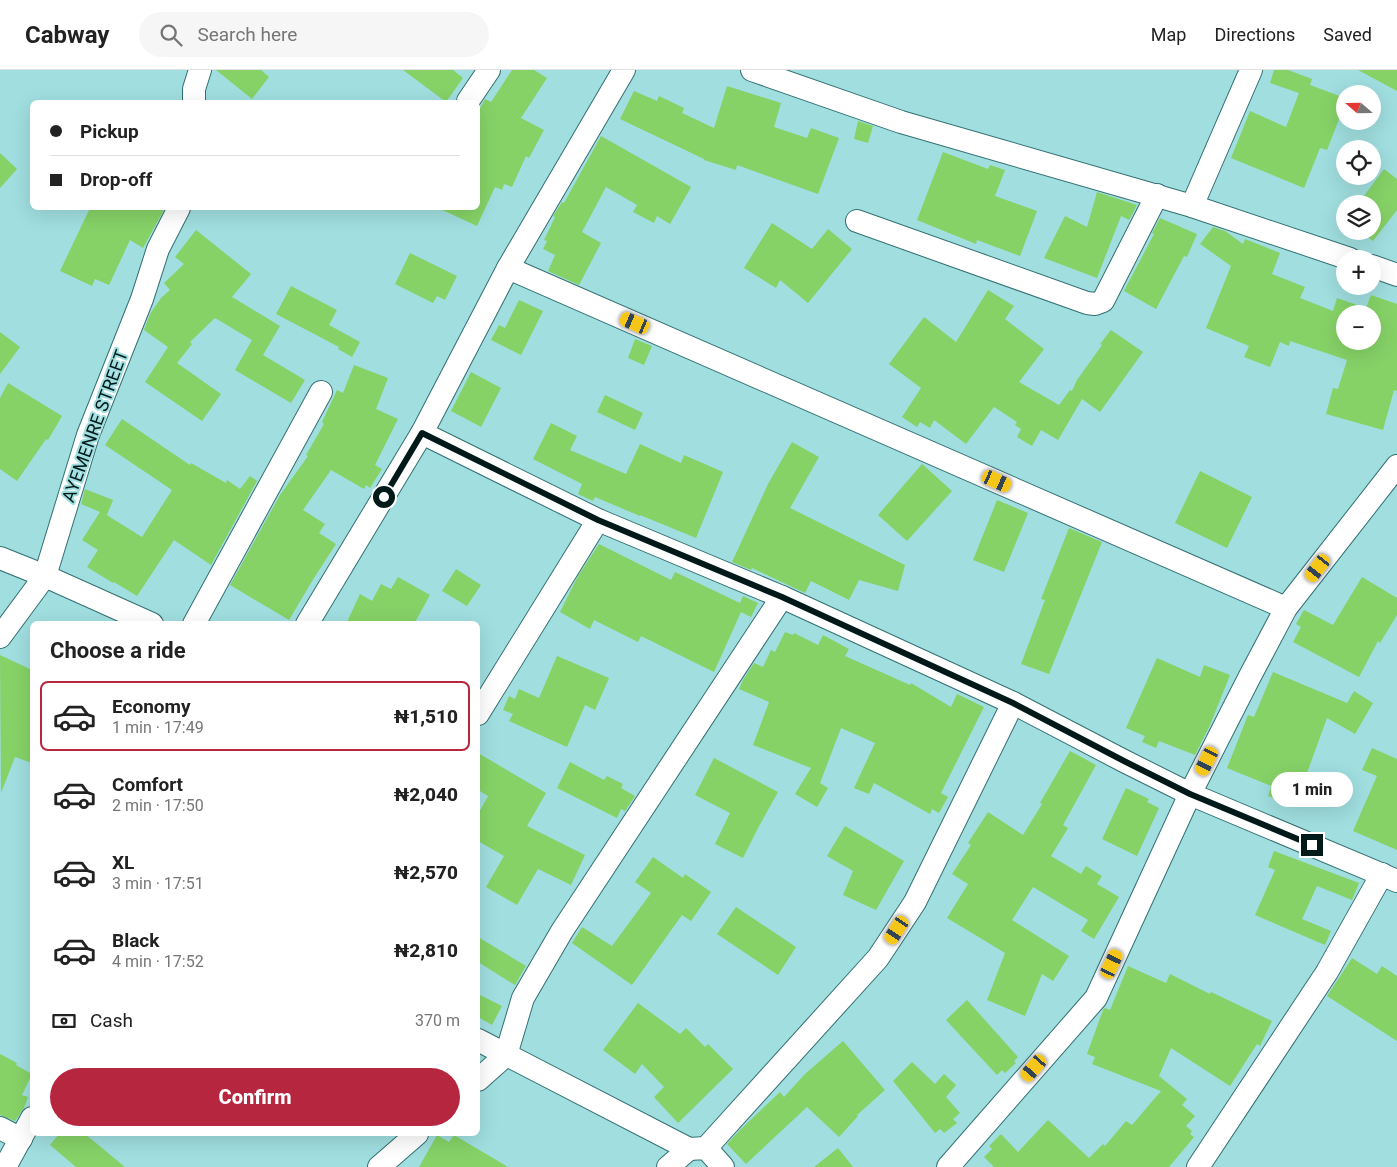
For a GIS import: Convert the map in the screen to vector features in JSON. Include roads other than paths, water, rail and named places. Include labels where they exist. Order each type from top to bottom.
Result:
[{"type":"street","points":[[194,100],[194,89],[200,70]]},
{"type":"street","points":[[469,100],[489,70]]},
{"type":"street","points":[[309,621],[422,433],[508,268],[624,70]]},
{"type":"street","points":[[752,70],[901,122],[1157,195],[1336,254]]},
{"type":"street","points":[[1192,206],[1251,70]]},
{"type":"street","points":[[857,221],[1087,303],[1095,304],[1103,301],[1157,195]]},
{"type":"street","name":"AYEMENRE STREET","points":[[0,637],[45,576],[88,435],[142,299],[158,249],[178,210]]},
{"type":"street","points":[[508,268],[1286,608]]},
{"type":"street","points":[[1381,269],[1397,275]]},
{"type":"street","points":[[196,621],[321,392]]},
{"type":"street","points":[[422,433],[598,520],[782,597],[1013,703],[1190,794],[1389,877],[1198,1167]]},
{"type":"street","points":[[948,1167],[1096,998],[1190,794],[1286,608],[1397,466]]},
{"type":"street","points":[[480,711],[598,520]]},
{"type":"street","points":[[0,558],[145,621]]},
{"type":"street","points":[[480,1078],[506,1055],[523,998],[562,931],[782,597]]},
{"type":"street","points":[[668,1167],[697,1149],[878,958],[915,902],[1013,703]]},
{"type":"street","points":[[480,1041],[697,1149],[723,1167]]},
{"type":"street","points":[[5,1167],[30,1122]]},
{"type":"street","points":[[0,1128],[21,1139]]},
{"type":"street","points":[[379,1167],[415,1136]]}]
